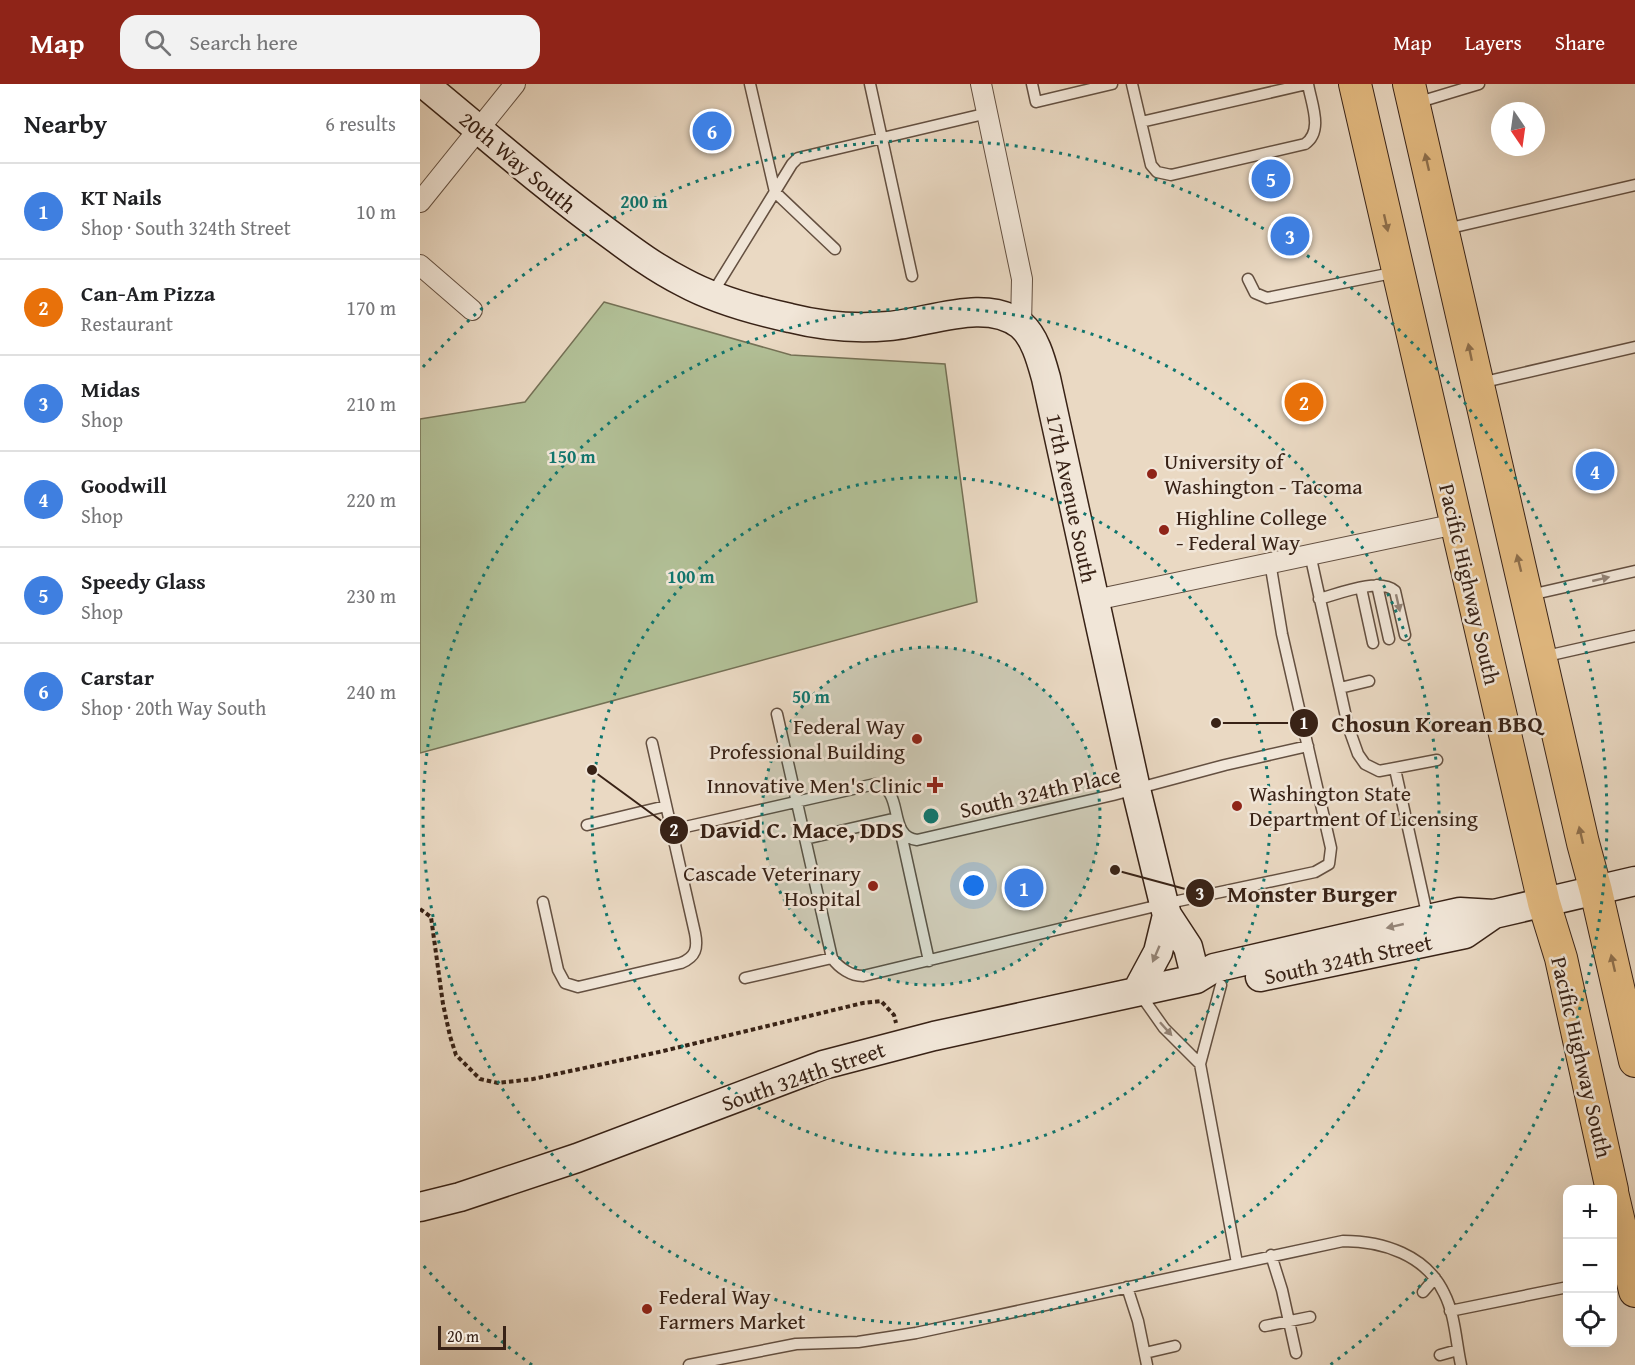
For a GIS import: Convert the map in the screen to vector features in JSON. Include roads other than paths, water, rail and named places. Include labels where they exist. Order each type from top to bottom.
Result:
[{"type":"main road","name":"Pacific Highway South","points":[[1354,84],[1544,903],[1561,958],[1611,1185]]},
{"type":"main road","points":[[1411,94],[1582,843],[1596,891],[1635,1060]]},
{"type":"main road","name":"Pacific Highway South","points":[[1617,1216],[1629,1280]]},
{"type":"street","name":"20th Way South","points":[[424,84],[565,202],[662,271],[711,295],[734,304],[792,319],[842,326],[888,327],[954,314],[982,312],[998,315],[1022,326]]},
{"type":"street","points":[[420,202],[514,84]]},
{"type":"street","points":[[981,84],[1022,279],[1022,326]]},
{"type":"street","points":[[420,266],[472,310]]},
{"type":"street","name":"17th Avenue South","points":[[1022,326],[1038,353],[1046,378],[1136,789],[1166,910],[1209,982]]},
{"type":"street","points":[[1095,600],[1456,524]]},
{"type":"street","name":"South 324th Street","points":[[1209,982],[1214,968],[1428,918],[1460,912],[1494,914],[1635,881]]},
{"type":"street","name":"17th Avenue South","points":[[1137,991],[1158,952],[1166,910]]},
{"type":"street","name":"South 324th Street","points":[[420,1207],[460,1197],[577,1158],[822,1065],[902,1044],[1137,991],[1209,982],[1465,934],[1494,914]]},
{"type":"lane","points":[[750,84],[775,192],[835,249]]},
{"type":"lane","points":[[870,84],[912,276]]},
{"type":"lane","points":[[1032,84],[1036,102],[1113,84]]},
{"type":"lane","points":[[1132,84],[1151,165],[1157,172],[1171,175],[1305,144],[1311,140],[1316,131],[1307,84],[1141,122]]},
{"type":"lane","points":[[1411,94],[1479,84]]},
{"type":"lane","points":[[711,295],[798,158],[988,113]]},
{"type":"lane","points":[[1442,230],[1635,185]]},
{"type":"lane","points":[[1248,279],[1255,293],[1268,298],[1397,272]]},
{"type":"lane","points":[[1476,384],[1635,348]]},
{"type":"lane","points":[[1310,554],[1348,726],[1358,754],[1365,764],[1376,770],[1395,769],[1437,760]]},
{"type":"lane","points":[[777,714],[832,958],[850,973],[861,976],[1166,910],[1315,872],[1326,867],[1330,860],[1331,848],[1282,634],[1270,562]]},
{"type":"lane","points":[[1527,596],[1635,571]]},
{"type":"lane","points":[[1377,585],[1389,639]]},
{"type":"lane","points":[[1319,599],[1361,588],[1387,585],[1395,591],[1405,635]]},
{"type":"lane","points":[[1361,588],[1373,643]]},
{"type":"lane","points":[[1541,657],[1635,636]]},
{"type":"lane","points":[[1340,688],[1369,681]]},
{"type":"lane","points":[[543,902],[560,975],[564,982],[571,986],[588,985],[688,960],[696,952],[697,941],[652,743]]},
{"type":"lane","points":[[1136,789],[1308,746]]},
{"type":"lane","points":[[1395,769],[1428,918]]},
{"type":"lane","points":[[672,830],[879,784],[890,792],[929,961]]},
{"type":"lane","name":"South 324th Place","points":[[898,822],[908,838],[917,840],[1136,789]]},
{"type":"lane","points":[[587,825],[666,806]]},
{"type":"lane","points":[[805,839],[898,822]]},
{"type":"lane","points":[[745,978],[832,958]]},
{"type":"lane","points":[[1209,982],[1200,1064],[1237,1263]]},
{"type":"lane","points":[[1137,991],[1164,1028],[1200,1064]]},
{"type":"lane","points":[[689,1365],[796,1344],[836,1343],[894,1337],[1333,1242],[1368,1242],[1396,1250],[1428,1269],[1444,1293],[1461,1365]]},
{"type":"lane","points":[[1271,1255],[1282,1290],[1296,1353]]},
{"type":"lane","points":[[1423,1292],[1435,1278]]},
{"type":"lane","points":[[1127,1287],[1138,1321],[1147,1365]]},
{"type":"lane","points":[[1450,1311],[1563,1288]]},
{"type":"lane","points":[[1265,1326],[1310,1317]]},
{"type":"lane","points":[[1144,1353],[1174,1347]]},
{"type":"lane","points":[[1440,1355],[1458,1350]]},
{"type":"place","name":"Carstar","points":[[712,131]]},
{"type":"place","name":"Speedy Glass","points":[[1271,179]]},
{"type":"place","name":"Midas","points":[[1290,236]]},
{"type":"place","name":"Can-Am Pizza","points":[[1304,402]]},
{"type":"place","name":"Goodwill","points":[[1595,471]]},
{"type":"place","name":"University of Washington - Tacoma","points":[[1152,474]]},
{"type":"place","name":"Highline College - Federal Way","points":[[1164,530]]},
{"type":"place","name":"Chosun Korean BBQ","points":[[1216,723]]},
{"type":"place","name":"Federal Way Professional Building","points":[[917,739]]},
{"type":"place","name":"David C. Mace, DDS","points":[[592,770]]},
{"type":"place","name":"Innovative Men's Clinic","points":[[935,785]]},
{"type":"place","name":"Washington State Department Of Licensing","points":[[1237,806]]},
{"type":"place","name":"Monster Burger","points":[[1115,870]]},
{"type":"place","name":"Cascade Veterinary Hospital","points":[[873,886]]},
{"type":"place","name":"KT Nails","points":[[1024,888]]},
{"type":"place","name":"Federal Way Farmers Market","points":[[647,1309]]}]
